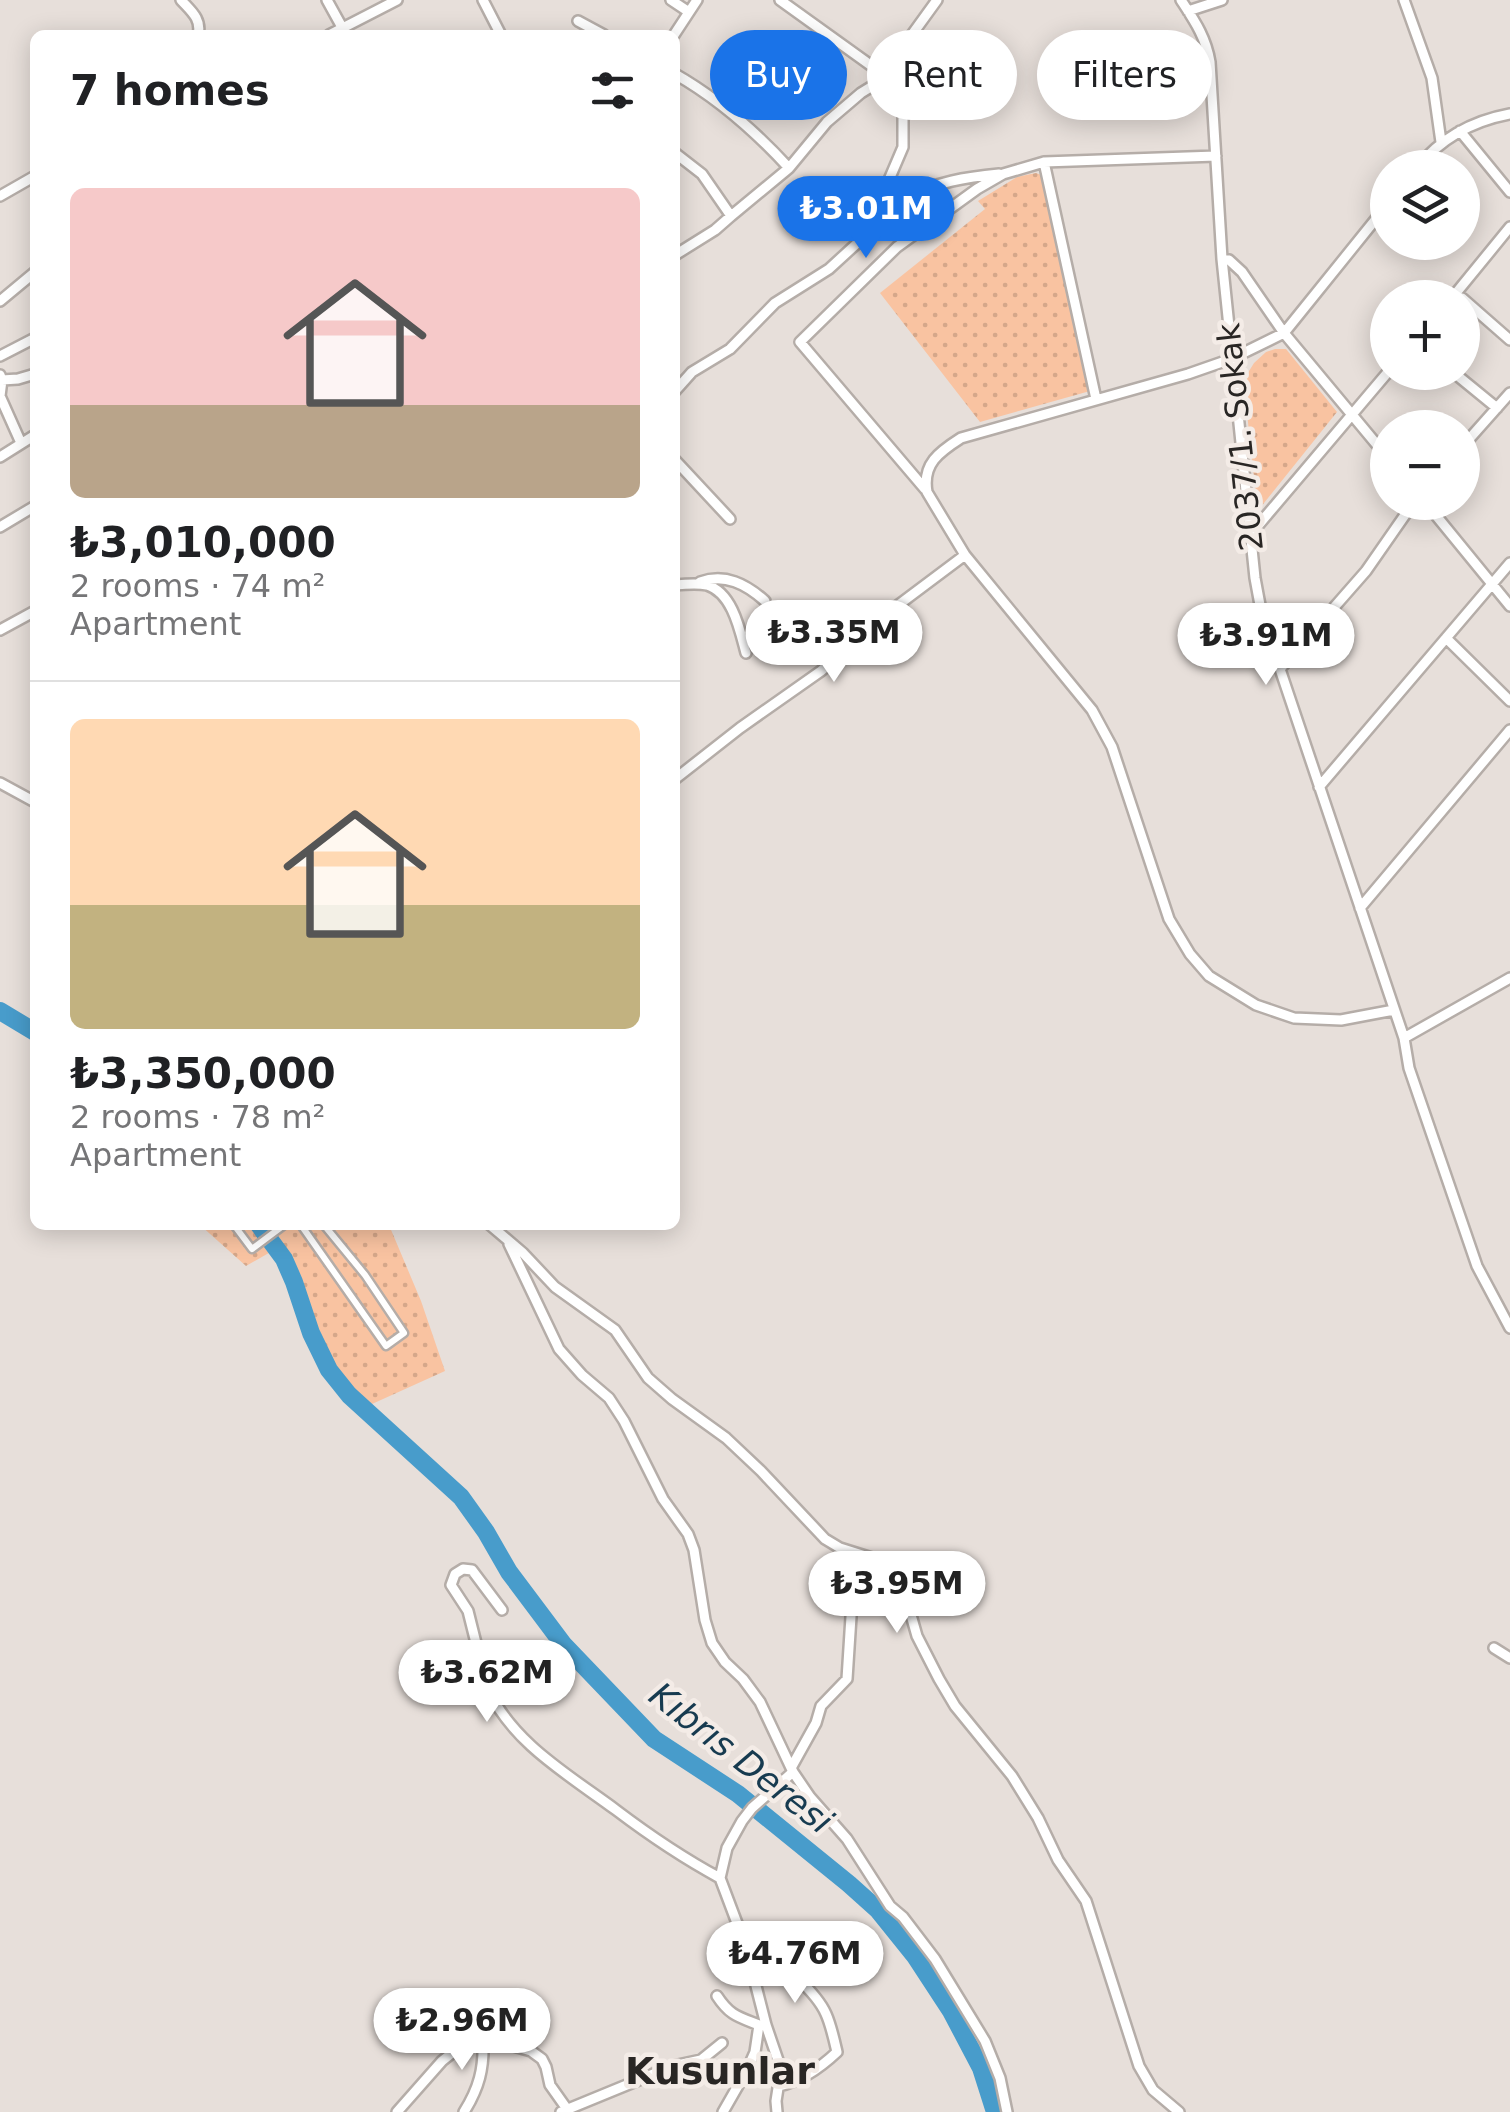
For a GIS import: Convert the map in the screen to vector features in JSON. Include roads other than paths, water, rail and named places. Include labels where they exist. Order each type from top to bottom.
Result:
[{"type":"street","points":[[180,0],[195,14],[198,30]]},
{"type":"street","points":[[327,0],[344,29],[396,0]]},
{"type":"street","points":[[483,0],[498,30]]},
{"type":"street","points":[[671,0],[690,12]]},
{"type":"street","points":[[677,30],[697,0]]},
{"type":"street","points":[[780,0],[867,63]]},
{"type":"street","name":"2037/1. Sokak","points":[[1181,0],[1207,46],[1231,359],[1260,604],[1477,1266],[1510,1328]]},
{"type":"street","points":[[1188,11],[1222,0]]},
{"type":"street","points":[[1404,0],[1432,78],[1440,142]]},
{"type":"street","points":[[915,30],[935,1]]},
{"type":"street","points":[[578,21],[595,30]]},
{"type":"street","points":[[680,77],[734,114],[789,168]]},
{"type":"street","points":[[680,251],[716,230],[789,168],[827,122],[867,89]]},
{"type":"street","points":[[1430,150],[1460,130],[1510,114]]},
{"type":"street","points":[[866,236],[903,147],[903,120]]},
{"type":"street","points":[[1460,130],[1510,192]]},
{"type":"street","points":[[680,382],[730,348],[775,303],[829,269],[904,200],[928,188],[1044,162],[1216,156]]},
{"type":"street","points":[[680,157],[702,174],[732,216]]},
{"type":"street","points":[[1044,162],[1096,399]]},
{"type":"street","points":[[1003,174],[897,248],[800,342],[927,492],[965,556],[1102,725],[1169,919],[1178,938],[1209,976],[1256,1006],[1294,1018],[1341,1020],[1394,1010]]},
{"type":"street","points":[[0,196],[30,179]]},
{"type":"street","points":[[927,492],[928,465],[961,438],[1188,374],[1231,359],[1284,333],[1370,226]]},
{"type":"street","points":[[1470,280],[1510,227]]},
{"type":"street","points":[[1222,259],[1242,272],[1284,333],[1370,437]]},
{"type":"street","points":[[0,301],[30,276]]},
{"type":"street","points":[[1480,315],[1510,340]]},
{"type":"street","points":[[0,356],[30,341]]},
{"type":"street","points":[[21,443],[0,396],[1,378],[30,375]]},
{"type":"street","points":[[1250,535],[1372,390]]},
{"type":"street","points":[[1476,390],[1497,408]]},
{"type":"street","points":[[1480,426],[1510,393]]},
{"type":"street","points":[[0,458],[30,438]]},
{"type":"street","points":[[680,465],[730,519]]},
{"type":"street","points":[[0,526],[30,509]]},
{"type":"street","points":[[1280,669],[1366,571],[1401,520]]},
{"type":"street","points":[[1440,520],[1510,606]]},
{"type":"street","points":[[680,775],[821,671],[884,615],[965,556]]},
{"type":"street","points":[[1319,787],[1510,563]]},
{"type":"street","points":[[693,584],[714,577],[736,581],[765,601]]},
{"type":"street","points":[[680,585],[707,585],[719,591],[736,617],[746,653]]},
{"type":"street","points":[[0,630],[30,614]]},
{"type":"street","points":[[1446,638],[1510,702]]},
{"type":"street","points":[[1360,908],[1510,730]]},
{"type":"street","points":[[0,783],[30,799]]},
{"type":"street","points":[[1404,1038],[1510,978]]},
{"type":"street","points":[[238,1230],[252,1249],[277,1230]]},
{"type":"street","points":[[305,1230],[386,1346],[404,1333],[328,1230]]},
{"type":"street","points":[[495,1230],[555,1287],[615,1330],[654,1384],[726,1438],[825,1539],[906,1573],[913,1624],[923,1650],[955,1706],[1012,1776],[1058,1860],[1086,1901],[1139,2066],[1154,2090],[1180,2112]]},
{"type":"street","points":[[508,1242],[559,1349],[609,1398],[663,1499],[688,1534],[712,1643],[760,1702],[792,1770],[810,1796],[847,1839],[890,1906],[935,1960],[985,2040],[1000,2078],[1007,2112]]},
{"type":"street","points":[[502,1610],[472,1570],[463,1569],[455,1574],[451,1585],[471,1619],[487,1688],[515,1729],[557,1767],[636,1827],[720,1878]]},
{"type":"street","points":[[776,2112],[782,2069],[763,2026],[746,1947],[720,1878],[726,1848],[752,1808],[792,1770],[821,1706],[847,1679],[852,1601],[906,1573]]},
{"type":"street","points":[[1494,1648],[1510,1658]]},
{"type":"street","points":[[739,1930],[817,2000],[836,2046],[837,2052],[816,2070],[779,2086]]},
{"type":"street","points":[[718,1996],[734,2016],[763,2026]]},
{"type":"street","points":[[723,2112],[747,2070],[763,2026]]},
{"type":"street","points":[[464,2112],[482,2072],[483,2041]]},
{"type":"street","points":[[398,2112],[454,2050],[468,2042],[483,2041],[531,2051],[542,2059],[564,2111],[673,2066],[706,2058],[722,2043]]},
{"type":"waterway","name":"Kıbrıs Deresi","points":[[0,1011],[30,1029]]},
{"type":"waterway","name":"Kıbrıs Deresi","points":[[263,1230],[284,1259],[329,1370],[349,1395],[461,1497],[509,1572],[563,1644],[654,1739],[738,1794],[878,1910],[915,1956],[951,2011],[981,2068],[995,2112]]},
{"type":"district","name":"Kusunlar","points":[[720,2071]]}]
